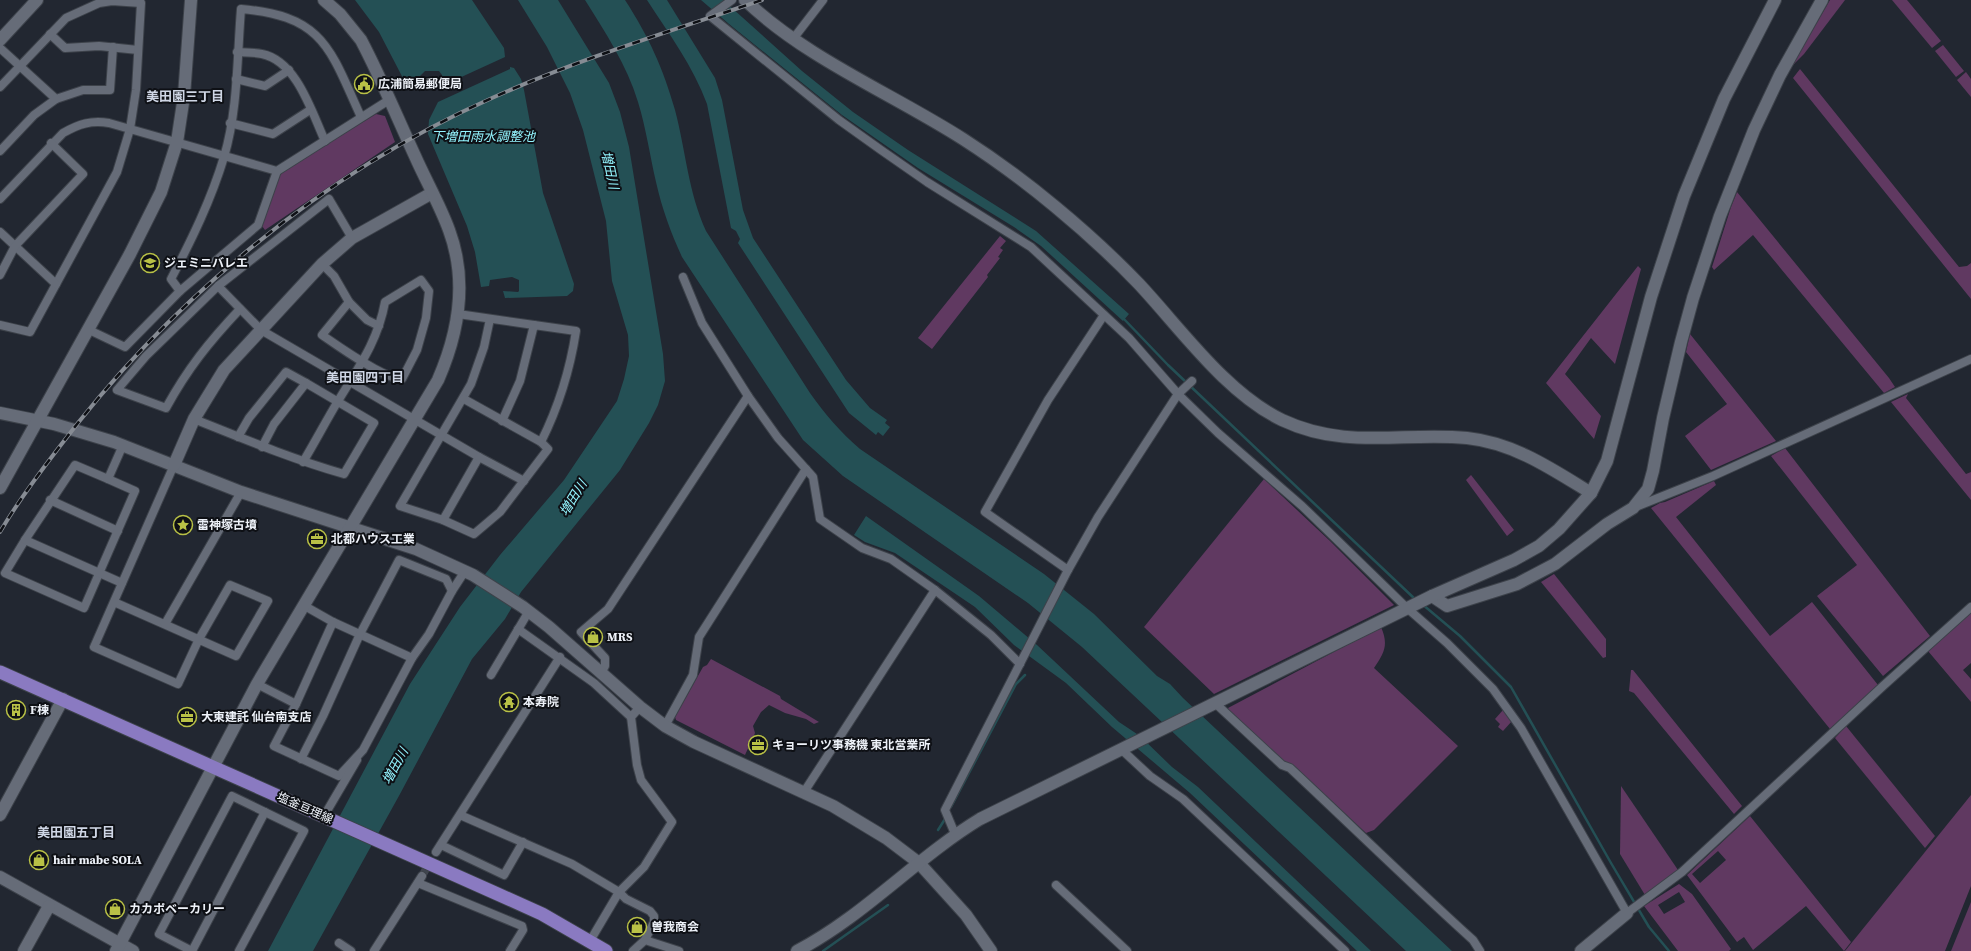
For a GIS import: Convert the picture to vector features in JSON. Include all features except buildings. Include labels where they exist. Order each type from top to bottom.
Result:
[{"type":"main road","name":"塩釜亘理線","points":[[0,672],[542,914],[606,951]]},
{"type":"street","points":[[0,40],[37,0]]},
{"type":"street","points":[[0,492],[87,329],[150,216],[170,169],[177,142],[184,96],[191,0]]},
{"type":"street","points":[[118,948],[257,684],[438,380],[447,360],[453,339],[458,314],[460,292],[457,259],[449,230],[362,40],[340,14],[324,0]]},
{"type":"street","points":[[745,0],[793,39],[964,140],[1022,180],[1100,246],[1138,284],[1233,386],[1266,412],[1294,426],[1339,438],[1370,439],[1444,437],[1469,438],[1491,443],[1519,451],[1534,458],[1591,493]]},
{"type":"street","points":[[793,39],[823,0]]},
{"type":"street","points":[[797,951],[840,924],[955,834],[980,819],[1408,607],[1508,563],[1540,546],[1559,530],[1591,493],[1600,476],[1612,445],[1651,297],[1684,196],[1724,99],[1775,0]]},
{"type":"street","points":[[1638,502],[1653,471],[1663,418],[1681,342],[1693,298],[1720,216],[1754,130],[1780,75],[1822,0]]},
{"type":"street","points":[[0,87],[66,18],[87,7],[112,1],[141,3],[136,90],[130,129],[117,172],[30,332],[0,325]]},
{"type":"street","points":[[729,1],[710,16],[839,120],[927,182],[1031,247],[1129,338],[1218,433],[1302,506],[1447,643],[1497,694],[1521,728],[1629,912]]},
{"type":"street","points":[[180,291],[171,279],[202,220],[224,155],[236,80],[241,9],[281,15],[302,24],[322,40],[336,63],[361,118]]},
{"type":"street","points":[[50,34],[65,48],[85,46],[138,50]]},
{"type":"street","points":[[0,151],[34,115],[56,99],[83,90],[110,90],[113,47]]},
{"type":"street","points":[[0,48],[56,99]]},
{"type":"street","points":[[237,52],[263,54],[278,61],[289,70],[298,82],[325,141]]},
{"type":"street","points":[[236,80],[265,86],[289,70]]},
{"type":"street","points":[[87,329],[125,347],[180,291],[258,224],[277,171],[390,100]]},
{"type":"street","points":[[230,123],[273,134],[310,110]]},
{"type":"street","points":[[0,199],[63,133],[88,122],[109,123],[277,171]]},
{"type":"street","points":[[0,275],[15,246],[83,174],[51,144]]},
{"type":"street","points":[[114,602],[199,639],[236,656],[268,601],[230,585],[199,639],[178,684],[94,647],[194,419],[224,370],[322,264],[352,238],[432,193]]},
{"type":"street","points":[[240,309],[210,341],[181,381],[166,408],[117,390],[146,356],[218,286],[329,199],[352,238]]},
{"type":"street","points":[[0,232],[56,284]]},
{"type":"street","points":[[322,264],[334,276],[349,302],[366,320],[379,326]]},
{"type":"street","points":[[683,277],[702,323],[748,396],[778,438],[813,477],[820,518],[862,548],[891,559],[936,590],[991,635],[1021,663]]},
{"type":"street","points":[[303,462],[337,402],[362,361],[376,337],[385,302],[421,280],[428,291],[426,318],[417,350],[402,378],[394,379],[362,361],[322,335],[349,302]]},
{"type":"street","points":[[218,286],[261,330],[479,457],[524,481]]},
{"type":"street","points":[[458,314],[576,331],[572,360],[562,394],[541,442]]},
{"type":"street","points":[[1068,570],[985,512],[1048,400],[1104,315]]},
{"type":"street","points":[[464,399],[541,442],[548,449],[500,512],[474,534],[442,520],[400,506],[464,399],[478,365],[490,319]]},
{"type":"street","points":[[502,421],[520,381],[534,325]]},
{"type":"street","points":[[1429,598],[1447,606],[1518,584],[1555,564],[1638,502],[1662,497],[1713,476],[1971,359]]},
{"type":"street","points":[[194,419],[262,447],[303,462],[344,474],[374,424],[286,372],[249,418],[238,437]]},
{"type":"street","points":[[955,834],[945,810],[1068,570],[1098,517],[1180,392],[1192,381]]},
{"type":"street","points":[[262,447],[274,424],[306,383]]},
{"type":"street","points":[[601,673],[605,666],[605,658],[581,632],[608,609],[748,396]]},
{"type":"street","points":[[0,412],[86,433],[124,445],[241,492],[416,549],[469,573],[526,609],[640,707],[665,726],[694,742],[804,792],[865,824],[919,863],[966,915],[991,951]]},
{"type":"street","points":[[108,479],[124,445]]},
{"type":"street","points":[[442,520],[479,457]]},
{"type":"street","points":[[75,465],[135,491],[84,608],[5,573],[50,500],[75,465]]},
{"type":"street","points":[[665,726],[693,675],[699,637],[806,469]]},
{"type":"street","points":[[165,624],[241,492]]},
{"type":"street","points":[[1638,502],[1662,497]]},
{"type":"street","points":[[50,500],[118,531]]},
{"type":"street","points":[[25,540],[122,583]]},
{"type":"street","points":[[301,758],[324,716],[360,634],[399,560],[446,579],[452,591]]},
{"type":"street","points":[[325,817],[412,658],[429,634],[452,591],[469,573]]},
{"type":"street","points":[[804,792],[936,590]]},
{"type":"street","points":[[303,605],[333,622],[412,658]]},
{"type":"street","points":[[1581,951],[1682,872],[1883,686],[1971,607]]},
{"type":"street","points":[[491,675],[518,629],[526,609]]},
{"type":"street","points":[[333,622],[296,704],[274,746],[339,776],[363,750]]},
{"type":"street","points":[[518,629],[560,657],[594,683],[631,717],[637,765],[641,780],[672,822],[644,867],[619,892],[590,941]]},
{"type":"street","points":[[436,852],[560,657]]},
{"type":"street","points":[[257,684],[296,704]]},
{"type":"street","points":[[0,815],[63,699]]},
{"type":"street","points":[[1209,705],[1282,765],[1290,768],[1361,834],[1406,879],[1473,940],[1480,951]]},
{"type":"street","points":[[631,717],[640,707]]},
{"type":"street","points":[[1124,749],[1150,776],[1183,799],[1345,951]]},
{"type":"street","points":[[239,951],[304,831],[265,812],[232,796],[159,934],[192,951],[265,812]]},
{"type":"street","points":[[460,815],[572,864],[619,892],[626,899],[650,911],[654,916],[654,922],[645,940],[633,951]]},
{"type":"street","points":[[441,845],[504,875],[523,842]]},
{"type":"street","points":[[0,877],[118,948],[133,951]]},
{"type":"street","points":[[374,951],[420,879],[522,926],[523,930],[510,951]]},
{"type":"street","points":[[1056,885],[1127,951]]},
{"type":"street","points":[[24,951],[49,906]]},
{"type":"street","points":[[645,940],[679,951]]},
{"type":"street","points":[[339,943],[351,951]]},
{"type":"shaded area","points":[[1830,0],[1845,0],[1804,54],[1792,66]]},
{"type":"shaded area","points":[[1892,0],[1907,0],[1941,41],[1932,48]]},
{"type":"shaded area","points":[[1943,45],[1964,71],[1956,77],[1935,51]]},
{"type":"shaded area","points":[[1800,69],[1959,267],[1967,266],[1971,263],[1971,299],[1793,78]]},
{"type":"shaded area","points":[[1966,72],[1971,79],[1971,97],[1957,80]]},
{"type":"shaded area","points":[[376,114],[385,116],[395,142],[265,230],[262,226],[280,173]]},
{"type":"shaded area","points":[[1737,192],[1895,387],[1884,393],[1753,235],[1714,270],[1712,267]]},
{"type":"shaded area","points":[[1000,236],[1006,241],[1000,248],[1003,250],[998,257],[1000,258],[987,275],[988,277],[932,349],[918,338]]},
{"type":"shaded area","points":[[1638,266],[1641,269],[1615,364],[1591,338],[1565,374],[1601,416],[1594,439],[1546,383]]},
{"type":"shaded area","points":[[1690,334],[1776,441],[1711,470],[1685,436],[1727,404],[1686,352]]},
{"type":"shaded area","points":[[1908,394],[1906,398],[1966,474],[1971,472],[1971,500],[1891,402]]},
{"type":"shaded area","points":[[1785,448],[1930,636],[1883,676],[1817,596],[1857,565],[1771,456]]},
{"type":"shaded area","points":[[1471,475],[1514,530],[1507,536],[1466,480]]},
{"type":"shaded area","points":[[1264,479],[1330,541],[1394,605],[1214,694],[1144,627]]},
{"type":"shaded area","points":[[1714,481],[1716,485],[1676,517],[1770,636],[1812,602],[1878,685],[1830,729],[1651,508]]},
{"type":"shaded area","points":[[1554,574],[1606,639],[1606,657],[1603,658],[1541,582]]},
{"type":"shaded area","points":[[1971,613],[1971,663],[1963,670],[1971,679],[1971,702],[1928,651]]},
{"type":"shaded area","points":[[1381,627],[1385,644],[1383,653],[1374,668],[1458,746],[1374,830],[1366,833],[1294,766],[1287,764],[1229,711],[1228,708]]},
{"type":"shaded area","points":[[711,659],[780,696],[781,699],[819,722],[814,724],[806,719],[785,713],[769,705],[761,712],[753,726],[755,733],[745,755],[676,720],[675,717],[703,667],[707,665]]},
{"type":"shaded area","points":[[1631,670],[1633,670],[1742,806],[1734,814],[1634,693],[1629,691]]},
{"type":"shaded area","points":[[1503,710],[1507,711],[1512,721],[1503,731],[1498,727],[1500,724],[1495,719]]},
{"type":"shaded area","points":[[1846,726],[1935,836],[1925,848],[1835,738]]},
{"type":"shaded area","points":[[1621,786],[1678,870],[1645,895],[1620,854]]},
{"type":"shaded area","points":[[1971,795],[1971,886],[1945,951],[1845,951]]},
{"type":"shaded area","points":[[1750,816],[1851,942],[1844,951],[1806,906],[1753,950],[1744,937],[1737,942],[1687,875]],"holes":[[[1718,851],[1726,860],[1700,883],[1692,874]]]},
{"type":"shaded area","points":[[1679,884],[1692,894],[1731,949],[1729,951],[1678,951],[1644,906]],"holes":[[[1679,892],[1685,902],[1664,914],[1658,905]]]},
{"type":"shaded area","points":[[1971,902],[1971,951],[1951,951]]},
{"type":"water","points":[[355,0],[472,0],[504,48],[505,57],[433,90],[430,90],[428,85],[442,78],[439,71],[425,71],[415,81],[406,84],[379,32]]},
{"type":"water","name":"増田川","points":[[518,0],[558,0],[609,83],[620,112],[629,147],[663,354],[665,381],[658,405],[649,423],[620,470],[521,592],[505,619],[472,659],[400,794],[313,951],[268,951],[410,684],[460,607],[500,555],[564,480],[617,401],[624,379],[629,356],[628,335],[612,281],[606,221],[583,130],[570,93],[547,47]]},
{"type":"water","points":[[585,0],[625,0],[634,14],[660,66],[675,110],[691,186],[706,231],[810,393],[839,429],[860,449],[1044,574],[1094,614],[1157,676],[1170,684],[1183,698],[1452,951],[1406,951],[1082,647],[1028,603],[843,476],[803,440],[682,257],[661,202],[643,122],[633,88],[615,49]]},
{"type":"water","points":[[647,0],[667,0],[715,78],[722,100],[743,210],[753,238],[846,380],[870,408],[887,420],[885,423],[890,427],[883,436],[878,432],[876,435],[849,413],[738,243],[740,239],[736,231],[731,228],[707,104],[688,63]]},
{"type":"water","points":[[701,0],[723,0],[802,71],[853,112],[908,150],[1036,231],[1129,314],[1123,321],[1041,246],[1014,227],[918,168],[842,115]]},
{"type":"water","name":"下増田雨水調整池","points":[[510,67],[514,68],[521,79],[543,193],[574,284],[573,291],[567,296],[505,298],[503,291],[519,291],[519,280],[512,277],[490,280],[489,286],[481,287],[475,252],[467,226],[428,134],[429,120],[438,102],[510,69]]},
{"type":"water","points":[[866,516],[979,596],[1037,645],[1119,722],[1140,736],[1172,767],[1198,787],[1371,951],[1357,951],[1190,793],[1112,727],[1066,683],[1014,645],[975,607],[895,553],[865,542],[854,535]]},
{"type":"waterway","points":[[1123,318],[1168,365],[1416,600]]},
{"type":"waterway","points":[[1422,604],[1460,636],[1511,687],[1649,927],[1669,951]]},
{"type":"waterway","points":[[951,807],[1016,684],[1025,675]]},
{"type":"waterway","points":[[938,830],[945,819]]},
{"type":"waterway","points":[[823,951],[888,905]]},
{"type":"tunnel","points":[[422,876],[436,852]]},
{"type":"railway","points":[[0,532],[27,490],[57,450],[101,395],[148,343],[199,293],[252,247],[309,203],[368,164],[429,129],[492,98],[592,58],[762,0]]},
{"type":"place","name":"広浦簡易郵便局","points":[[364,84]]},
{"type":"place","name":"ジェミニバレエ","points":[[150,263]]},
{"type":"place","name":"雷神塚古墳","points":[[183,525]]},
{"type":"place","name":"北都ハウス工業","points":[[317,539]]},
{"type":"place","name":"MRS","points":[[593,637]]},
{"type":"place","name":"本寿院","points":[[509,702]]},
{"type":"place","name":"F棟","points":[[16,710]]},
{"type":"place","name":"大東建託 仙台南支店","points":[[187,717]]},
{"type":"place","name":"キョーリツ事務機 東北営業所","points":[[758,745]]},
{"type":"place","name":"hair mabe SOLA","points":[[39,860]]},
{"type":"place","name":"カカポベーカリー","points":[[115,909]]},
{"type":"place","name":"曽我商会","points":[[637,927]]},
{"type":"district","name":"美田園三丁目","points":[[185,96]]},
{"type":"district","name":"美田園四丁目","points":[[365,377]]},
{"type":"district","name":"美田園五丁目","points":[[76,832]]}]
